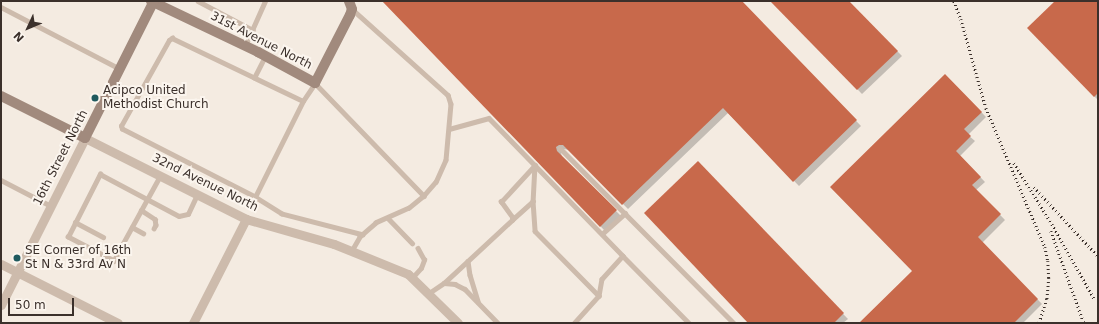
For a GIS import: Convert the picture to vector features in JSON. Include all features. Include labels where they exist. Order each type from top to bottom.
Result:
[{"type":"street","name":"31st Avenue North","points":[[153,2],[245,46],[315,83]]},
{"type":"street","name":"16th Street North","points":[[1,305],[153,2]]},
{"type":"street","points":[[315,83],[350,5]]},
{"type":"street","name":"32nd Avenue North","points":[[1,96],[246,219],[334,244],[408,274],[458,323]]},
{"type":"street","points":[[194,323],[246,219]]},
{"type":"street","points":[[1,264],[118,323]]},
{"type":"lane","points":[[198,1],[253,30]]},
{"type":"lane","points":[[245,46],[266,1]]},
{"type":"lane","points":[[350,5],[448,95],[451,104],[446,160],[436,182],[424,196],[409,208],[376,223],[363,235],[352,252]]},
{"type":"lane","points":[[1,6],[120,69]]},
{"type":"lane","points":[[303,101],[170,38],[121,126],[122,129],[255,197],[282,214],[363,235]]},
{"type":"lane","points":[[254,78],[265,56]]},
{"type":"lane","points":[[255,197],[303,101],[315,83],[424,196]]},
{"type":"lane","points":[[449,129],[488,117],[689,323]]},
{"type":"lane","points":[[560,148],[734,323]]},
{"type":"lane","points":[[535,165],[533,201],[535,231],[599,296]]},
{"type":"lane","points":[[512,220],[512,217],[501,205],[501,202],[535,165]]},
{"type":"lane","points":[[160,176],[147,200],[141,210],[114,261],[68,237],[100,174],[147,200],[179,216],[188,214],[197,195]]},
{"type":"lane","points":[[1,180],[51,206]]},
{"type":"lane","points":[[429,293],[444,283],[533,201]]},
{"type":"lane","points":[[141,210],[155,219],[156,225],[154,229]]},
{"type":"lane","points":[[602,234],[625,213]]},
{"type":"lane","points":[[388,218],[412,243]]},
{"type":"lane","points":[[75,222],[103,237]]},
{"type":"lane","points":[[132,227],[143,233]]},
{"type":"lane","points":[[412,278],[421,268],[424,260],[418,249]]},
{"type":"lane","points":[[575,323],[599,296],[602,279],[623,256]]},
{"type":"lane","points":[[468,261],[470,275],[479,303]]},
{"type":"lane","points":[[444,283],[455,284],[465,289],[498,323]]},
{"type":"building","points":[[382,1],[742,1],[857,120],[793,182],[723,108],[622,205],[563,145],[559,145],[556,147],[557,151],[617,210],[600,227]]},
{"type":"building","points":[[770,1],[849,1],[898,51],[857,90]]},
{"type":"building","points":[[1055,1],[1098,1],[1098,93],[1094,97],[1027,28]]},
{"type":"building","points":[[945,74],[982,112],[964,129],[971,136],[956,151],[981,177],[972,185],[1001,214],[978,237],[1038,299],[1014,323],[859,323],[912,271],[830,187]]},
{"type":"building","points":[[698,161],[844,313],[834,323],[748,323],[644,213]]},
{"type":"railway","points":[[954,1],[961,19],[986,108],[1045,247],[1049,278],[1047,299],[1039,323]]},
{"type":"railway","points":[[1014,163],[1052,224],[1095,300]]},
{"type":"railway","points":[[1034,187],[1098,256]]},
{"type":"railway","points":[[1051,231],[1084,323]]},
{"type":"place","name":"Acipco United Methodist Church","points":[[95,98]]},
{"type":"place","name":"SE Corner of 16th St N & 33rd Av N","points":[[17,258]]}]
